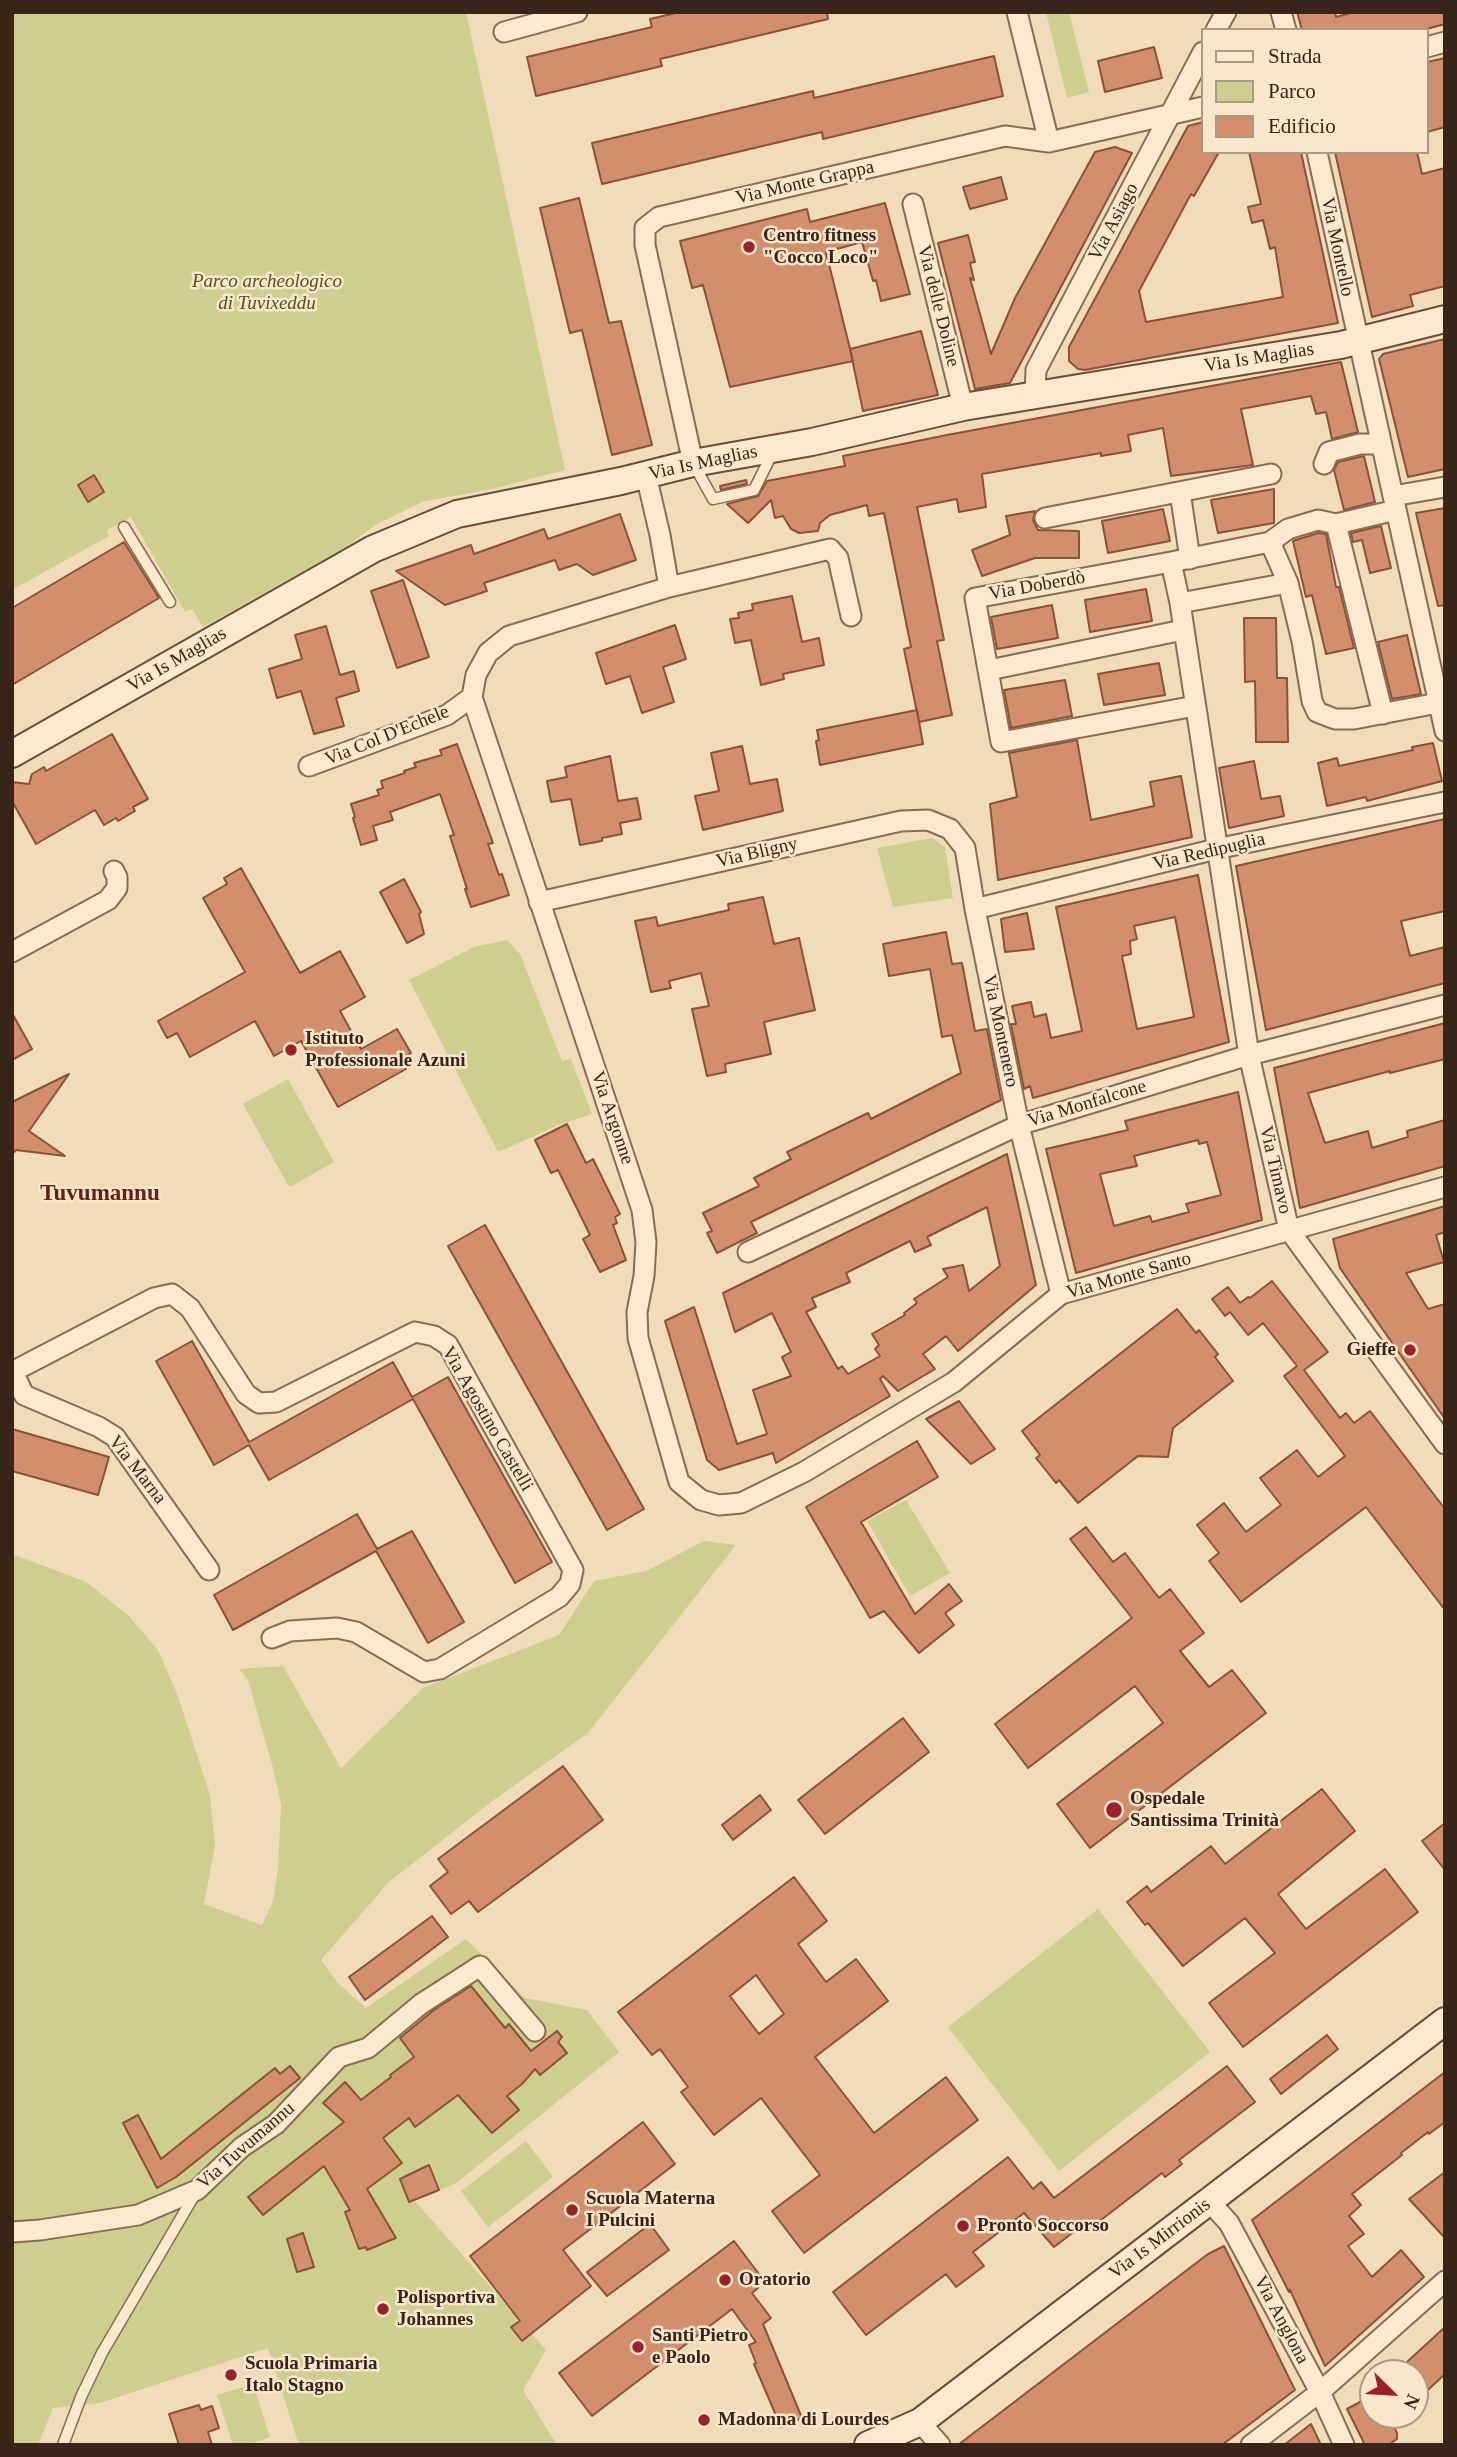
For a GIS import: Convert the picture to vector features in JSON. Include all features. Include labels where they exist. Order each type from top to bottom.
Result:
[{"type":"street","points":[[504,32],[578,12]]},
{"type":"street","points":[[1017,12],[1049,142]]},
{"type":"street","points":[[1217,28],[1226,12]]},
{"type":"street","name":"Via Asiago","points":[[1035,395],[1036,370],[1202,54]]},
{"type":"street","name":"Via Monte Grappa","points":[[693,463],[645,245],[645,228],[659,217],[1005,136],[1049,142],[1202,107]]},
{"type":"street","name":"Via Montello","points":[[1317,154],[1358,341]]},
{"type":"street","name":"Via delle Doline","points":[[913,204],[963,407]]},
{"type":"street","name":"Via Is Maglias","points":[[12,754],[373,549],[457,514],[693,463],[775,449],[963,407],[1358,341],[1445,319]]},
{"type":"street","points":[[1358,341],[1445,731]]},
{"type":"street","points":[[1324,464],[1329,452],[1360,444],[1381,444]]},
{"type":"street","points":[[1045,518],[1271,474]]},
{"type":"street","points":[[646,475],[669,587]]},
{"type":"street","name":"Via Doberdò","points":[[1195,706],[1002,742],[975,598],[1270,542],[1288,529],[1318,520],[1336,524],[1445,487]]},
{"type":"street","points":[[1180,492],[1180,603],[1216,849]]},
{"type":"street","points":[[1336,524],[1382,714]]},
{"type":"street","points":[[1270,542],[1288,583],[1303,641],[1312,701],[1317,712],[1335,719],[1354,719],[1438,704]]},
{"type":"street","name":"Via Col D'Echele","points":[[309,766],[447,715],[472,698],[476,675],[488,653],[509,636],[669,587],[830,550],[838,558],[851,616]]},
{"type":"street","points":[[1180,603],[1288,583]]},
{"type":"street","points":[[989,670],[1183,630]]},
{"type":"street","name":"Via Argonne","points":[[472,698],[642,1210],[646,1241],[644,1276],[637,1312],[638,1338],[679,1482],[701,1500],[719,1504],[741,1503]]},
{"type":"street","name":"Via Redipuglia","points":[[975,909],[1216,849],[1445,802]]},
{"type":"street","name":"Via Bligny","points":[[540,902],[901,821],[928,820],[950,830],[965,848]]},
{"type":"street","name":"Via Montenero","points":[[965,848],[1018,1125],[1061,1294]]},
{"type":"street","name":"Via Timavo","points":[[1216,849],[1249,1055],[1289,1230],[1445,1444]]},
{"type":"street","points":[[12,952],[108,900],[117,888],[114,871]]},
{"type":"street","name":"Via Monfalcone","points":[[748,1252],[1018,1125],[1249,1055],[1445,1005]]},
{"type":"street","name":"Via Monte Santo","points":[[741,1503],[804,1472],[954,1382],[1061,1294],[1445,1187]]},
{"type":"street","name":"Via Agostino Castelli","points":[[13,1372],[154,1298],[172,1294],[190,1308],[246,1394],[259,1403],[276,1402],[415,1332],[434,1336],[448,1345],[573,1570],[570,1584],[559,1597],[440,1669],[424,1672],[356,1632],[337,1628],[290,1631],[272,1639]]},
{"type":"street","name":"Via Marna","points":[[13,1372],[24,1395],[116,1437],[209,1570]]},
{"type":"street","name":"Via Tuvumannu","points":[[12,2232],[138,2215],[197,2190],[242,2147],[276,2124],[339,2056],[368,2048],[421,2004],[480,1966],[535,2031]]},
{"type":"street","name":"Via Is Mirrionis","points":[[868,2445],[920,2422],[1445,2021]]},
{"type":"street","name":"Via Anglona","points":[[1209,2202],[1229,2223],[1320,2392],[1344,2445]]},
{"type":"street","points":[[1251,2445],[1320,2392],[1445,2281]]},
{"type":"street","points":[[920,2422],[940,2445]]},
{"type":"lane","points":[[693,463],[713,499],[754,490],[775,449]]},
{"type":"lane","points":[[124,527],[170,602]]},
{"type":"lane","points":[[63,2445],[81,2397],[102,2353],[197,2190]]},
{"type":"green space","name":"Parco archeologico di Tuvixeddu","points":[[12,12],[466,12],[565,470],[492,489],[422,502],[377,524],[346,547],[203,627],[192,609],[185,612],[131,517],[107,530],[109,536],[12,590]]},
{"type":"green space","points":[[1046,12],[1069,12],[1089,92],[1067,98]]},
{"type":"green space","points":[[932,838],[945,847],[953,898],[893,907],[877,848]]},
{"type":"green space","points":[[507,940],[520,954],[562,1061],[571,1059],[592,1114],[559,1125],[498,1152],[409,980],[474,947]]},
{"type":"green space","points":[[288,1079],[334,1162],[292,1186],[288,1185],[243,1104]]},
{"type":"green space","points":[[906,1500],[950,1573],[910,1596],[867,1521]]},
{"type":"green space","points":[[704,1541],[736,1545],[588,1733],[495,1799],[389,1882],[321,1960],[338,1983],[366,2008],[466,1939],[525,1998],[587,2010],[619,2052],[455,2184],[414,2200],[546,2350],[523,2390],[557,2445],[299,2445],[268,2348],[100,2403],[53,2408],[38,2445],[12,2445],[12,1554],[86,1582],[129,1616],[158,1650],[178,1696],[210,1795],[215,1846],[204,1904],[262,1925],[273,1901],[278,1868],[281,1805],[248,1680],[239,1669],[283,1666],[341,1768],[423,1688],[559,1635],[594,1581],[646,1571]]},
{"type":"green space","points":[[1098,1909],[1210,2052],[1059,2171],[948,2027]]},
{"type":"green space","points":[[526,2141],[553,2177],[488,2227],[461,2191]]},
{"type":"green space","points":[[253,2384],[270,2437],[248,2445],[233,2445],[217,2395]]},
{"type":"building","points":[[680,12],[827,12],[828,19],[660,59],[662,66],[536,96],[527,57],[652,27],[650,19]]},
{"type":"building","points":[[1297,12],[1335,12],[1336,17],[1354,12],[1445,12],[1445,24],[1429,28],[1301,28]]},
{"type":"building","points":[[1154,47],[1162,78],[1105,92],[1098,61]]},
{"type":"building","points":[[994,56],[1003,96],[823,139],[822,132],[602,184],[592,143],[813,91],[814,98]]},
{"type":"building","points":[[1445,58],[1445,127],[1429,131],[1429,62]]},
{"type":"building","points":[[1202,122],[1202,154],[1218,154],[1194,196],[1191,194],[1139,291],[1146,322],[1283,297],[1275,247],[1270,249],[1263,220],[1252,223],[1248,207],[1261,204],[1249,154],[1301,154],[1338,323],[1085,370],[1078,369],[1069,361],[1069,347],[1188,126]]},
{"type":"building","points":[[1115,147],[1132,153],[1010,383],[975,389],[938,243],[968,235],[975,262],[970,263],[974,280],[970,278],[991,354],[1015,298],[1095,152]]},
{"type":"building","points":[[1335,154],[1417,154],[1422,174],[1445,168],[1445,286],[1410,295],[1413,306],[1372,317]]},
{"type":"building","points":[[1001,177],[1007,199],[970,209],[963,187]]},
{"type":"building","points":[[579,198],[609,323],[621,321],[652,445],[612,455],[582,330],[570,333],[540,208]]},
{"type":"building","points":[[885,203],[910,294],[881,301],[862,242],[826,252],[853,361],[730,387],[703,285],[692,288],[680,241],[807,209],[810,222]]},
{"type":"building","points":[[921,331],[938,395],[863,411],[850,349]]},
{"type":"building","points":[[1445,339],[1445,469],[1408,477],[1379,359],[1383,354]]},
{"type":"building","points":[[1341,362],[1358,432],[1332,439],[1326,412],[1316,414],[1311,396],[1241,409],[1253,465],[1171,476],[1163,428],[1128,435],[1131,451],[1101,456],[1101,453],[982,474],[986,507],[959,512],[957,499],[917,507],[944,640],[937,641],[952,715],[919,722],[904,649],[911,647],[884,513],[869,516],[867,505],[830,515],[820,523],[818,531],[799,533],[791,529],[783,516],[775,518],[771,500],[748,523],[727,504],[758,496],[767,481],[845,466],[843,456]]},
{"type":"building","points":[[1364,456],[1375,502],[1344,510],[1334,470],[1338,462]]},
{"type":"building","points":[[94,475],[104,492],[88,502],[78,485]]},
{"type":"building","points":[[746,480],[747,484],[721,490],[720,486]]},
{"type":"building","points":[[1274,489],[1274,523],[1218,533],[1211,500]]},
{"type":"building","points":[[1445,508],[1445,605],[1438,606],[1416,513]]},
{"type":"building","points":[[1163,509],[1170,541],[1108,553],[1102,521]]},
{"type":"building","points":[[1035,511],[1033,520],[1038,530],[1079,531],[1079,558],[1035,558],[982,576],[972,550],[1010,535],[1006,516]]},
{"type":"building","points":[[620,514],[636,560],[593,575],[577,564],[559,570],[555,560],[484,583],[487,591],[445,605],[396,571],[471,545],[474,554],[544,529],[548,539]]},
{"type":"building","points":[[1381,526],[1391,568],[1370,573],[1362,540],[1353,542],[1351,533]]},
{"type":"building","points":[[1318,533],[1326,534],[1336,587],[1339,587],[1354,648],[1326,654],[1312,595],[1306,597],[1293,541]]},
{"type":"building","points":[[124,542],[159,598],[12,685],[12,608]]},
{"type":"building","points":[[403,580],[429,657],[397,668],[371,591]]},
{"type":"building","points":[[1146,589],[1152,621],[1090,632],[1085,600]]},
{"type":"building","points":[[792,596],[802,642],[819,638],[824,665],[783,674],[784,679],[761,685],[751,640],[735,643],[730,619],[739,618],[738,613],[753,610],[752,604]]},
{"type":"building","points":[[1052,605],[1058,638],[997,649],[991,617]]},
{"type":"building","points":[[1244,618],[1276,618],[1277,678],[1287,678],[1288,742],[1256,742],[1255,681],[1245,682]]},
{"type":"building","points":[[675,625],[686,659],[663,667],[674,702],[642,713],[630,676],[606,684],[596,653]]},
{"type":"building","points":[[326,626],[340,675],[354,671],[359,691],[336,698],[344,726],[314,734],[301,691],[277,698],[269,669],[302,659],[295,635]]},
{"type":"building","points":[[1407,635],[1421,694],[1392,699],[1378,642]]},
{"type":"building","points":[[1159,663],[1165,695],[1104,705],[1098,674]]},
{"type":"building","points":[[1065,680],[1072,716],[1011,728],[1004,690]]},
{"type":"building","points":[[917,710],[923,744],[820,765],[817,730]]},
{"type":"building","points":[[112,734],[148,799],[133,807],[135,811],[118,821],[116,818],[104,825],[95,810],[36,844],[12,801],[12,782],[29,784],[32,774],[44,767],[46,771]]},
{"type":"building","points":[[1077,740],[1091,820],[1154,806],[1150,782],[1181,776],[1192,837],[998,880],[990,804],[1017,797],[1009,753]]},
{"type":"building","points":[[1433,743],[1442,781],[1367,801],[1366,797],[1327,806],[1318,763],[1337,758],[1339,766]]},
{"type":"building","points":[[457,744],[493,843],[488,844],[509,895],[471,907],[450,836],[454,835],[440,794],[390,812],[393,820],[373,826],[377,840],[361,845],[351,804],[379,795],[377,790],[383,788],[381,781],[416,767],[414,763],[442,755],[440,750]]},
{"type":"building","points":[[742,746],[750,784],[777,779],[783,811],[703,830],[695,796],[719,791],[711,753]]},
{"type":"building","points":[[610,756],[618,801],[637,798],[641,819],[620,823],[622,834],[580,845],[571,799],[551,802],[547,781],[567,777],[565,767]]},
{"type":"building","points":[[1254,761],[1261,799],[1280,796],[1284,816],[1229,828],[1219,768]]},
{"type":"building","points":[[1445,819],[1445,911],[1401,921],[1410,956],[1445,947],[1445,983],[1266,1030],[1236,866]]},
{"type":"building","points":[[241,868],[300,973],[340,951],[365,997],[340,1011],[361,1049],[397,1029],[411,1053],[400,1059],[406,1069],[338,1107],[301,1041],[274,1056],[255,1021],[190,1057],[177,1033],[167,1038],[158,1021],[245,972],[203,898],[227,884],[224,878]]},
{"type":"building","points":[[1198,875],[1229,1042],[1033,1098],[1030,1086],[1024,1089],[1011,1024],[1016,1024],[1012,1006],[1031,1002],[1034,1017],[1046,1014],[1051,1038],[1082,1031],[1056,907]],"holes":[[[1175,917],[1194,1017],[1137,1029],[1122,956],[1131,954],[1130,941],[1137,939],[1134,926]]]},
{"type":"building","points":[[404,879],[421,912],[419,914],[424,934],[407,943],[380,892]]},
{"type":"building","points":[[763,897],[774,944],[799,938],[815,1010],[764,1022],[771,1054],[725,1064],[726,1072],[707,1076],[692,1009],[709,1006],[701,973],[669,981],[671,988],[651,992],[635,921],[656,917],[658,926],[729,910],[728,904]]},
{"type":"building","points":[[1027,913],[1034,949],[1005,952],[1001,919]]},
{"type":"building","points":[[946,932],[952,964],[962,963],[975,1031],[987,1029],[1001,1100],[751,1222],[757,1233],[717,1253],[707,1233],[712,1231],[703,1213],[759,1186],[754,1178],[791,1159],[787,1152],[868,1113],[871,1119],[961,1073],[952,1035],[942,1037],[930,969],[889,976],[883,944]]},
{"type":"building","points":[[12,1013],[32,1049],[12,1060]]},
{"type":"building","points":[[1445,1023],[1445,1059],[1308,1093],[1325,1143],[1368,1131],[1372,1148],[1408,1137],[1407,1131],[1445,1120],[1445,1166],[1300,1208],[1274,1068]]},
{"type":"building","points":[[69,1074],[29,1131],[65,1156],[16,1150],[12,1154],[12,1102]]},
{"type":"building","points":[[1238,1092],[1262,1220],[1076,1273],[1046,1149],[1128,1130],[1125,1121]],"holes":[[[1198,1140],[1199,1144],[1207,1142],[1221,1195],[1186,1204],[1189,1212],[1152,1222],[1150,1216],[1114,1226],[1100,1174],[1137,1166],[1134,1156]]]},
{"type":"building","points":[[567,1124],[586,1163],[593,1159],[620,1214],[615,1217],[617,1223],[613,1225],[626,1260],[600,1272],[583,1239],[590,1235],[558,1170],[551,1173],[535,1140]]},
{"type":"building","points":[[1007,1154],[1036,1285],[958,1351],[946,1336],[923,1354],[935,1369],[898,1391],[883,1376],[880,1379],[890,1396],[776,1463],[773,1453],[719,1470],[707,1460],[665,1321],[694,1307],[737,1444],[767,1434],[753,1390],[791,1376],[782,1357],[791,1352],[772,1313],[735,1332],[723,1293]],"holes":[[[987,1207],[1000,1266],[969,1291],[963,1265],[943,1269],[948,1277],[914,1299],[917,1303],[904,1313],[905,1315],[872,1334],[879,1345],[875,1349],[880,1356],[848,1374],[842,1366],[838,1369],[806,1312],[816,1307],[812,1298],[850,1282],[846,1273],[910,1241],[915,1252],[931,1245],[927,1237]]]},
{"type":"building","points":[[1445,1206],[1445,1232],[1436,1235],[1444,1262],[1406,1273],[1428,1309],[1445,1304],[1445,1419],[1340,1268],[1333,1239]]},
{"type":"building","points":[[485,1225],[644,1509],[607,1530],[448,1246]]},
{"type":"building","points":[[1272,1281],[1328,1352],[1304,1370],[1340,1418],[1346,1413],[1354,1423],[1370,1411],[1445,1509],[1445,1610],[1366,1507],[1241,1602],[1209,1561],[1219,1553],[1197,1525],[1224,1503],[1246,1532],[1281,1505],[1260,1478],[1297,1450],[1318,1477],[1345,1456],[1284,1376],[1297,1366],[1263,1323],[1248,1335],[1230,1312],[1225,1316],[1212,1299],[1228,1287],[1240,1303]]},
{"type":"building","points":[[1177,1309],[1196,1333],[1199,1330],[1218,1354],[1215,1357],[1233,1381],[1173,1428],[1168,1457],[1138,1456],[1078,1503],[1059,1480],[1056,1483],[1036,1458],[1040,1455],[1022,1431]]},
{"type":"building","points":[[192,1341],[249,1442],[393,1362],[412,1397],[448,1377],[552,1562],[515,1583],[413,1399],[269,1480],[249,1445],[214,1465],[156,1361]]},
{"type":"building","points":[[959,1401],[995,1449],[971,1464],[926,1419]]},
{"type":"building","points":[[12,1429],[109,1457],[98,1495],[12,1471]]},
{"type":"building","points":[[917,1441],[938,1477],[861,1522],[915,1614],[949,1584],[962,1601],[945,1613],[954,1625],[919,1653],[884,1611],[870,1618],[806,1507]]},
{"type":"building","points":[[357,1514],[377,1549],[412,1531],[464,1622],[428,1643],[376,1551],[233,1630],[214,1595]]},
{"type":"building","points":[[1086,1527],[1113,1562],[1125,1553],[1159,1598],[1170,1589],[1204,1633],[1180,1651],[1209,1687],[1232,1670],[1266,1713],[1090,1848],[1057,1804],[1163,1723],[1135,1686],[1028,1768],[995,1724],[1132,1618],[1070,1539]]},
{"type":"building","points":[[903,1718],[929,1752],[825,1834],[798,1800]]},
{"type":"building","points":[[563,1766],[603,1820],[478,1912],[469,1901],[451,1914],[430,1886],[448,1872],[438,1859]]},
{"type":"building","points":[[1322,1789],[1355,1831],[1278,1894],[1306,1929],[1385,1869],[1418,1912],[1243,2047],[1209,2003],[1275,1953],[1245,1918],[1183,1966],[1127,1902],[1147,1886],[1151,1892],[1211,1846],[1225,1864]]},
{"type":"building","points":[[760,1795],[771,1810],[733,1840],[722,1825]]},
{"type":"building","points":[[1445,1823],[1445,1870],[1422,1841]]},
{"type":"building","points":[[794,1877],[827,1921],[798,1944],[826,1982],[856,1959],[888,2001],[815,2057],[874,2133],[946,2077],[978,2120],[804,2253],[772,2211],[820,2175],[761,2098],[714,2135],[681,2092],[688,2087],[660,2049],[652,2055],[618,2012]],"holes":[[[756,1975],[784,2014],[759,2034],[730,1996]]]},
{"type":"building","points":[[432,1916],[448,1937],[365,2000],[349,1977]]},
{"type":"building","points":[[471,1986],[505,2028],[509,2024],[531,2051],[557,2031],[562,2037],[558,2042],[567,2053],[540,2075],[535,2069],[507,2096],[519,2110],[492,2133],[458,2095],[415,2127],[409,2118],[383,2138],[402,2163],[367,2189],[396,2238],[367,2250],[366,2247],[359,2249],[345,2212],[350,2210],[324,2166],[263,2215],[248,2197],[344,2122],[323,2103],[345,2082],[361,2100],[391,2077],[390,2075],[414,2057],[400,2038],[434,2010]]},
{"type":"building","points":[[1327,2035],[1338,2049],[1281,2094],[1270,2079]]},
{"type":"building","points":[[290,2066],[300,2078],[176,2177],[157,2188],[123,2123],[138,2115],[161,2159],[275,2068],[280,2074]]},
{"type":"building","points":[[1227,2066],[1255,2102],[1179,2160],[1182,2164],[1165,2177],[1162,2173],[1088,2230],[1084,2224],[1054,2247],[1024,2213],[973,2252],[984,2266],[956,2287],[946,2274],[866,2335],[833,2292],[1008,2157],[1033,2189],[1041,2182],[1054,2198]]},
{"type":"building","points":[[1445,2072],[1445,2122],[1429,2134],[1428,2132],[1352,2194],[1361,2205],[1349,2216],[1364,2234],[1348,2246],[1372,2277],[1401,2250],[1424,2277],[1325,2366],[1290,2290],[1289,2292],[1252,2220]]},
{"type":"building","name":"Scuola Materna I Pulcini","points":[[643,2122],[675,2164],[563,2250],[591,2286],[522,2341],[511,2327],[520,2321],[470,2256]]},
{"type":"building","points":[[429,2165],[439,2190],[409,2202],[400,2179]]},
{"type":"building","points":[[1445,2172],[1445,2238],[1409,2199]]},
{"type":"building","points":[[650,2224],[669,2250],[607,2296],[587,2272]]},
{"type":"building","points":[[303,2233],[314,2267],[297,2272],[287,2239]]},
{"type":"building","points":[[734,2241],[765,2282],[752,2293],[771,2318],[763,2324],[802,2418],[781,2427],[754,2364],[756,2363],[749,2345],[756,2342],[732,2309],[592,2416],[559,2373]]},
{"type":"building","points":[[1224,2246],[1295,2390],[1222,2445],[958,2445],[1208,2254]]},
{"type":"building","points":[[1445,2327],[1445,2374],[1429,2389],[1429,2359],[1410,2359]]},
{"type":"building","points":[[1359,2403],[1359,2429],[1395,2429],[1397,2439],[1388,2445],[1365,2445],[1347,2409]]},
{"type":"building","points":[[199,2405],[201,2410],[212,2406],[219,2428],[208,2432],[212,2445],[179,2445],[169,2414]]},
{"type":"building","points":[[1311,2424],[1321,2445],[1284,2445]]},
{"type":"place","name":"Centro fitness \"Cocco Loco\"","points":[[749,247]]},
{"type":"place","name":"Istituto Professionale Azuni","points":[[291,1050]]},
{"type":"place","name":"Gieffe","points":[[1410,1350]]},
{"type":"place","name":"Ospedale Santissima Trinità","points":[[1114,1810]]},
{"type":"place","name":"Scuola Materna I Pulcini","points":[[572,2210]]},
{"type":"place","name":"Pronto Soccorso","points":[[963,2226]]},
{"type":"place","name":"Oratorio","points":[[725,2280]]},
{"type":"place","name":"Polisportiva Johannes","points":[[383,2309]]},
{"type":"place","name":"Santi Pietro e Paolo","points":[[638,2347]]},
{"type":"place","name":"Scuola Primaria Italo Stagno","points":[[231,2375]]},
{"type":"place","name":"Madonna di Lourdes","points":[[704,2420]]},
{"type":"district","name":"Tuvumannu","points":[[100,1194]]}]
